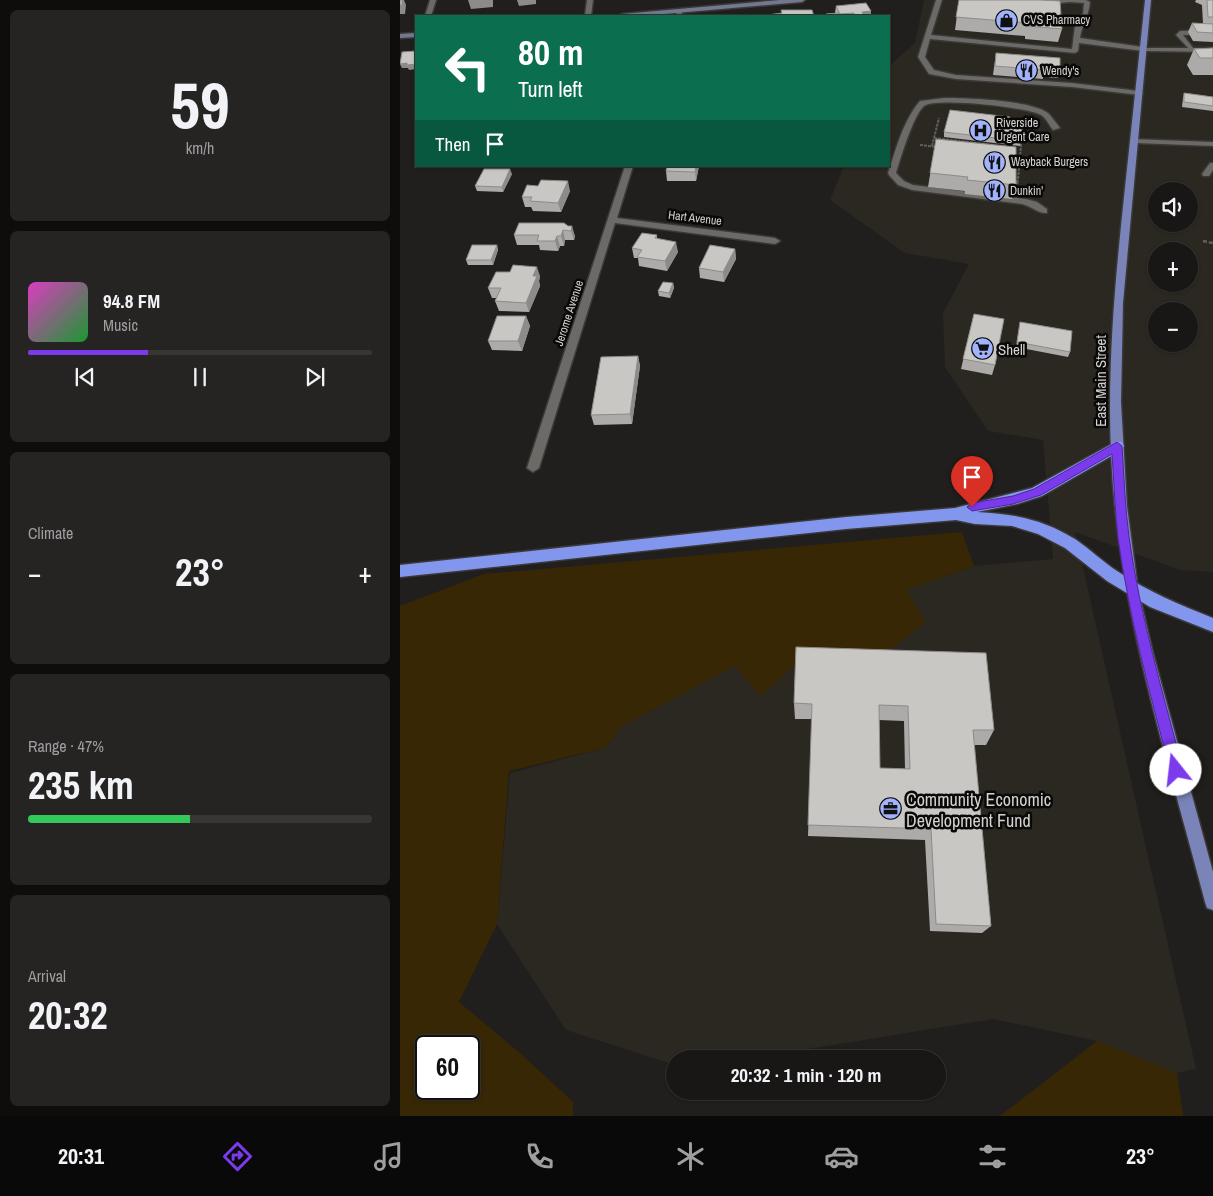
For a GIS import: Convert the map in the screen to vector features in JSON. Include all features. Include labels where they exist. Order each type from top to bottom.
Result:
[{"type":"highway","points":[[956,514],[972,507],[1013,500],[1038,492],[1117,446]]},
{"type":"highway","points":[[400,571],[846,523],[956,514],[975,518],[1012,520],[1042,529],[1070,544],[1132,589],[1173,610],[1213,626]]},
{"type":"main road","points":[[650,15],[679,14],[802,0]]},
{"type":"main road","name":"East Main Street","points":[[1148,0],[1118,303],[1117,446],[1124,536],[1132,589],[1161,717],[1213,902]]},
{"type":"main road","points":[[400,36],[415,35]]},
{"type":"street","points":[[428,15],[433,0]]},
{"type":"street","points":[[588,15],[590,0]]},
{"type":"street","points":[[939,0],[921,57],[932,72],[956,77],[1072,85],[1139,93]]},
{"type":"street","points":[[927,36],[1075,51],[1078,26],[1086,14],[1086,2],[1070,0],[1033,3]]},
{"type":"street","points":[[1191,50],[1179,35],[1180,33],[1213,32]]},
{"type":"street","points":[[1076,40],[1144,49],[1213,50]]},
{"type":"street","points":[[1044,211],[1034,204],[1023,201],[912,187],[901,183],[892,173],[918,109],[928,100],[947,99],[1030,109],[1044,114],[1056,128]]},
{"type":"street","points":[[1135,141],[1213,144]]},
{"type":"street","points":[[1206,174],[1213,165]]},
{"type":"street","name":"Jerome Avenue","points":[[533,468],[629,167]]},
{"type":"street","name":"Hart Avenue","points":[[612,220],[775,241]]},
{"type":"path","points":[[932,146],[940,110]]},
{"type":"path","points":[[1016,190],[1022,133]]},
{"type":"path","points":[[934,138],[992,144]]},
{"type":"path","points":[[972,151],[974,142]]},
{"type":"path","points":[[918,145],[940,147]]},
{"type":"path","points":[[1203,241],[1213,243]]},
{"type":"shaded area","points":[[924,0],[1213,0],[1213,572],[1180,570],[1075,532],[1196,1069],[1177,1073],[1097,1041],[993,1019],[802,1050],[666,1050],[666,1062],[566,1030],[497,924],[510,773],[605,748],[622,726],[735,666],[797,664],[906,590],[974,566],[1053,559],[1043,440],[988,431],[945,367],[943,313],[969,264],[905,253],[830,200],[844,167],[890,167],[890,65],[915,43]]},
{"type":"shaded area","points":[[962,532],[974,566],[906,590],[926,622],[868,667],[797,664],[760,696],[735,666],[622,726],[605,748],[509,771],[497,924],[459,1002],[520,1053],[573,1102],[573,1116],[400,1116],[400,606],[484,574]]},
{"type":"shaded area","points":[[1097,1041],[1177,1073],[1183,1116],[1000,1116]]},
{"type":"building","points":[[959,0],[1060,1],[1062,29],[1028,26],[1028,23],[956,17]]},
{"type":"building","points":[[1207,0],[1213,0],[1213,17],[1208,17]]},
{"type":"building","points":[[866,3],[871,11],[862,12],[864,15],[855,15],[854,13],[840,14],[836,6]]},
{"type":"building","points":[[781,10],[812,10],[814,15],[767,15],[782,13]]},
{"type":"building","points":[[839,13],[840,15],[826,15]]},
{"type":"building","points":[[1192,23],[1213,24],[1213,33],[1197,32]]},
{"type":"building","points":[[1213,48],[1213,58],[1200,58],[1194,49]]},
{"type":"building","points":[[415,51],[415,64],[400,64],[402,52]]},
{"type":"building","points":[[996,53],[1060,58],[1060,69],[1045,68],[1045,70],[995,66]]},
{"type":"building","points":[[1184,93],[1213,97],[1213,106],[1184,102]]},
{"type":"building","name":"Riverside Urgent Care","points":[[950,110],[1010,117],[1009,124],[1023,126],[1021,141],[944,132]]},
{"type":"building","points":[[936,139],[1016,147],[1016,185],[967,180],[968,177],[930,173]]},
{"type":"building","points":[[667,167],[696,167],[695,172],[666,171]]},
{"type":"building","points":[[484,169],[510,169],[502,187],[475,186]]},
{"type":"building","points":[[541,180],[568,181],[558,203],[530,201],[532,197],[522,197],[527,185],[538,186]]},
{"type":"building","points":[[519,223],[564,223],[572,226],[571,231],[563,230],[561,236],[557,236],[555,241],[537,241],[539,235],[514,235]]},
{"type":"building","points":[[642,233],[657,235],[655,238],[676,242],[665,261],[637,257],[642,250],[632,248]]},
{"type":"building","points":[[472,245],[497,245],[491,260],[466,260]]},
{"type":"building","points":[[710,245],[735,249],[723,272],[699,268]]},
{"type":"building","points":[[513,265],[537,267],[533,276],[537,276],[526,303],[495,301],[501,288],[488,288],[496,272],[510,272]]},
{"type":"building","points":[[663,282],[673,283],[669,293],[658,291]]},
{"type":"building","name":"Shell","points":[[974,314],[1004,319],[995,365],[963,359]]},
{"type":"building","points":[[497,316],[526,316],[518,341],[488,341]]},
{"type":"building","points":[[1020,322],[1072,331],[1070,352],[1017,342]]},
{"type":"building","points":[[638,356],[630,414],[591,415],[601,357]]},
{"type":"building","name":"Community Economic Development Fund","points":[[796,647],[986,653],[994,730],[973,730],[991,926],[936,924],[931,829],[808,825],[812,704],[794,703]],"holes":[[[879,705],[908,706],[910,769],[880,768]]]},
{"type":"place","name":"CVS Pharmacy","points":[[1007,20]]},
{"type":"place","name":"Wendy's","points":[[1026,71]]},
{"type":"place","name":"Riverside Urgent Care","points":[[980,130]]},
{"type":"place","name":"Wayback Burgers","points":[[995,162]]},
{"type":"place","name":"Dunkin'","points":[[994,191]]},
{"type":"place","name":"Shell","points":[[982,349]]},
{"type":"place","name":"Community Economic Development Fund","points":[[890,809]]},
{"type":"route","points":[[972,507],[1013,500],[1038,492],[1117,446],[1124,536],[1132,589],[1161,717],[1176,770]]}]
